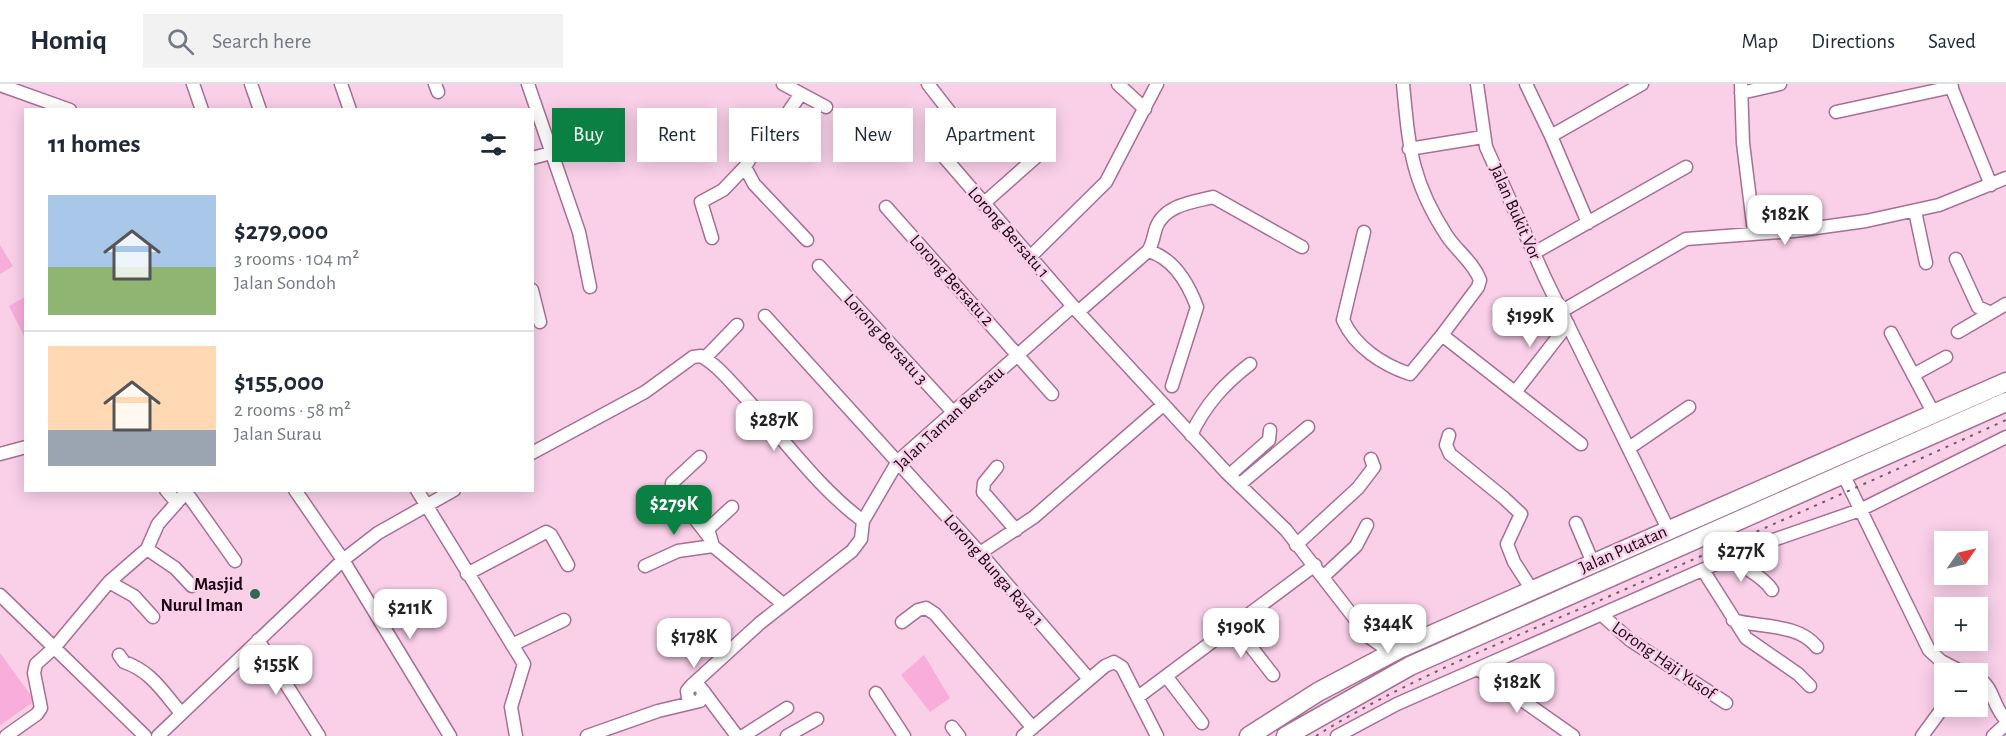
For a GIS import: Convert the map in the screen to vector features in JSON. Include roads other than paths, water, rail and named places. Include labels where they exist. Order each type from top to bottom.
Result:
[{"type":"highway","name":"Jalan Putatan","points":[[1249,736],[1318,692],[1399,649],[2006,382]]},
{"type":"highway","name":"Jalan Putatan","points":[[1286,736],[1410,666],[1844,476],[2006,402]]},
{"type":"highway","points":[[1874,440],[1883,458]]},
{"type":"highway","points":[[1664,531],[1669,551]]},
{"type":"highway","points":[[1318,692],[1329,710]]},
{"type":"street","points":[[193,84],[201,108]]},
{"type":"street","points":[[251,84],[259,108]]},
{"type":"street","points":[[341,84],[349,108]]},
{"type":"street","points":[[528,84],[579,232],[591,287]]},
{"type":"street","points":[[783,84],[826,107]]},
{"type":"street","points":[[928,84],[947,108]]},
{"type":"street","points":[[1118,84],[1146,109]]},
{"type":"street","points":[[1030,257],[1107,182],[1157,84]]},
{"type":"street","points":[[1364,232],[1343,320],[1357,343],[1396,369],[1410,375],[1442,335],[1480,280],[1448,237],[1417,180],[1409,149],[1403,84]]},
{"type":"street","name":"Jalan Bukit Vor","points":[[1477,84],[1483,136],[1534,253],[1629,448],[1664,531]]},
{"type":"street","points":[[1526,84],[1588,223]]},
{"type":"street","points":[[1551,136],[1642,84]]},
{"type":"street","points":[[1754,232],[1743,143],[1741,88],[1780,84]]},
{"type":"street","points":[[0,85],[64,108]]},
{"type":"street","points":[[1836,112],[1951,86],[1991,185]]},
{"type":"street","points":[[712,238],[701,202],[723,190],[745,167],[764,135],[785,117],[800,95]]},
{"type":"street","points":[[1409,149],[1483,136]]},
{"type":"street","points":[[534,157],[551,153]]},
{"type":"street","name":"Lorong Bersatu 1","points":[[948,162],[1075,309],[1163,405],[1235,481],[1286,530],[1369,637]]},
{"type":"street","points":[[983,204],[1030,162]]},
{"type":"street","points":[[745,167],[754,184],[807,240]]},
{"type":"street","points":[[1534,253],[1686,167]]},
{"type":"street","points":[[1562,311],[1686,239],[1830,226],[1916,211],[1952,201],[2006,178]]},
{"type":"street","points":[[1172,386],[1197,307],[1173,264],[1161,254],[1148,251],[1153,245],[1156,226],[1177,206],[1213,197],[1302,247]]},
{"type":"street","name":"Lorong Bersatu 2","points":[[886,207],[1052,394]]},
{"type":"street","points":[[1916,211],[1926,263]]},
{"type":"street","name":"Jalan Taman Bersatu","points":[[696,694],[714,662],[852,550],[861,539],[863,521],[898,461],[1018,354],[1148,251]]},
{"type":"street","points":[[1956,259],[1978,307],[1989,312]]},
{"type":"street","name":"Lorong Bersatu 3","points":[[819,266],[953,412]]},
{"type":"street","points":[[534,298],[540,322]]},
{"type":"street","points":[[1958,332],[2006,304]]},
{"type":"street","name":"Lorong Bunga Raya 1","points":[[765,316],[898,461],[1089,679]]},
{"type":"street","points":[[1515,391],[1568,324]]},
{"type":"street","points":[[534,452],[645,392],[701,357],[736,326]]},
{"type":"street","points":[[1891,333],[1934,414]]},
{"type":"street","points":[[1442,335],[1581,444]]},
{"type":"street","points":[[701,357],[748,400],[840,504],[863,521]]},
{"type":"street","points":[[1913,375],[1947,357]]},
{"type":"street","points":[[1191,435],[1203,410],[1227,381],[1251,364]]},
{"type":"street","points":[[980,553],[1016,530],[1066,490],[1163,405]]},
{"type":"street","points":[[1629,448],[1689,407]]},
{"type":"street","points":[[1235,481],[1308,427]]},
{"type":"street","points":[[1235,481],[1234,471],[1269,441],[1270,430]]},
{"type":"street","points":[[1449,435],[1446,445],[1450,454],[1521,514],[1507,544],[1514,562],[1532,590]]},
{"type":"street","points":[[1336,736],[1397,704],[1734,556],[1804,528],[1860,510],[2006,437]]},
{"type":"street","points":[[0,454],[24,448]]},
{"type":"street","points":[[700,457],[672,483],[672,489],[711,542],[783,604]]},
{"type":"street","points":[[1296,545],[1358,488],[1374,467],[1371,459]]},
{"type":"street","points":[[997,467],[984,483],[983,492],[1016,530]]},
{"type":"street","points":[[1844,476],[1929,650],[1945,663]]},
{"type":"street","points":[[168,492],[177,502]]},
{"type":"street","points":[[6,736],[37,714],[41,702],[34,668],[54,648],[109,582],[147,549],[158,524],[186,492]]},
{"type":"street","points":[[188,492],[235,561]]},
{"type":"street","points":[[296,492],[343,560],[450,736]]},
{"type":"street","points":[[418,492],[525,668],[512,707],[516,736]]},
{"type":"street","points":[[160,735],[343,560],[365,542],[426,504],[450,492]]},
{"type":"street","points":[[711,542],[708,529],[732,507]]},
{"type":"street","points":[[1576,523],[1593,563]]},
{"type":"street","points":[[1323,577],[1356,546],[1367,525]]},
{"type":"street","points":[[467,574],[546,532],[551,535],[568,565]]},
{"type":"street","points":[[645,566],[678,550],[711,542]]},
{"type":"street","points":[[147,549],[184,576],[192,586]]},
{"type":"street","points":[[1734,556],[1745,568],[1759,574],[1772,590]]},
{"type":"street","points":[[1138,698],[1315,565]]},
{"type":"street","points":[[1704,570],[1733,620],[1753,645],[1798,674],[1810,686]]},
{"type":"street","points":[[109,582],[134,596],[153,617]]},
{"type":"street","points":[[0,595],[145,736]]},
{"type":"street","points":[[902,622],[918,610],[926,608],[935,614],[1028,732],[1089,679],[1114,662],[1122,667],[1157,736]]},
{"type":"street","name":"Lorong Haji Yusof","points":[[1602,615],[1630,640],[1726,703]]},
{"type":"street","points":[[512,645],[564,620]]},
{"type":"street","points":[[1733,620],[1800,632],[1810,638],[1817,647]]},
{"type":"street","points":[[1234,624],[1273,675]]},
{"type":"street","points":[[1369,637],[1382,646],[1399,649]]},
{"type":"street","points":[[1364,666],[1373,654],[1369,637]]},
{"type":"street","points":[[258,640],[319,736]]},
{"type":"street","points":[[119,655],[124,662],[136,665],[147,673],[182,713]]},
{"type":"street","points":[[1478,669],[1573,736]]},
{"type":"street","points":[[1166,676],[1202,723]]},
{"type":"street","points":[[1988,686],[1991,688],[1996,707],[2006,722],[1993,736]]},
{"type":"street","points":[[876,693],[904,736]]},
{"type":"street","points":[[587,736],[658,711],[696,694],[725,721],[737,736]]},
{"type":"street","points":[[743,736],[787,708]]},
{"type":"street","points":[[1922,736],[1936,717]]},
{"type":"street","points":[[787,736],[817,719]]},
{"type":"street","points":[[1553,736],[1554,722]]},
{"type":"railway","points":[[1316,736],[1384,697],[1457,662],[1755,533],[2006,420]]},
{"type":"place","name":"Masjid Nurul Iman","points":[[255,594]]}]
